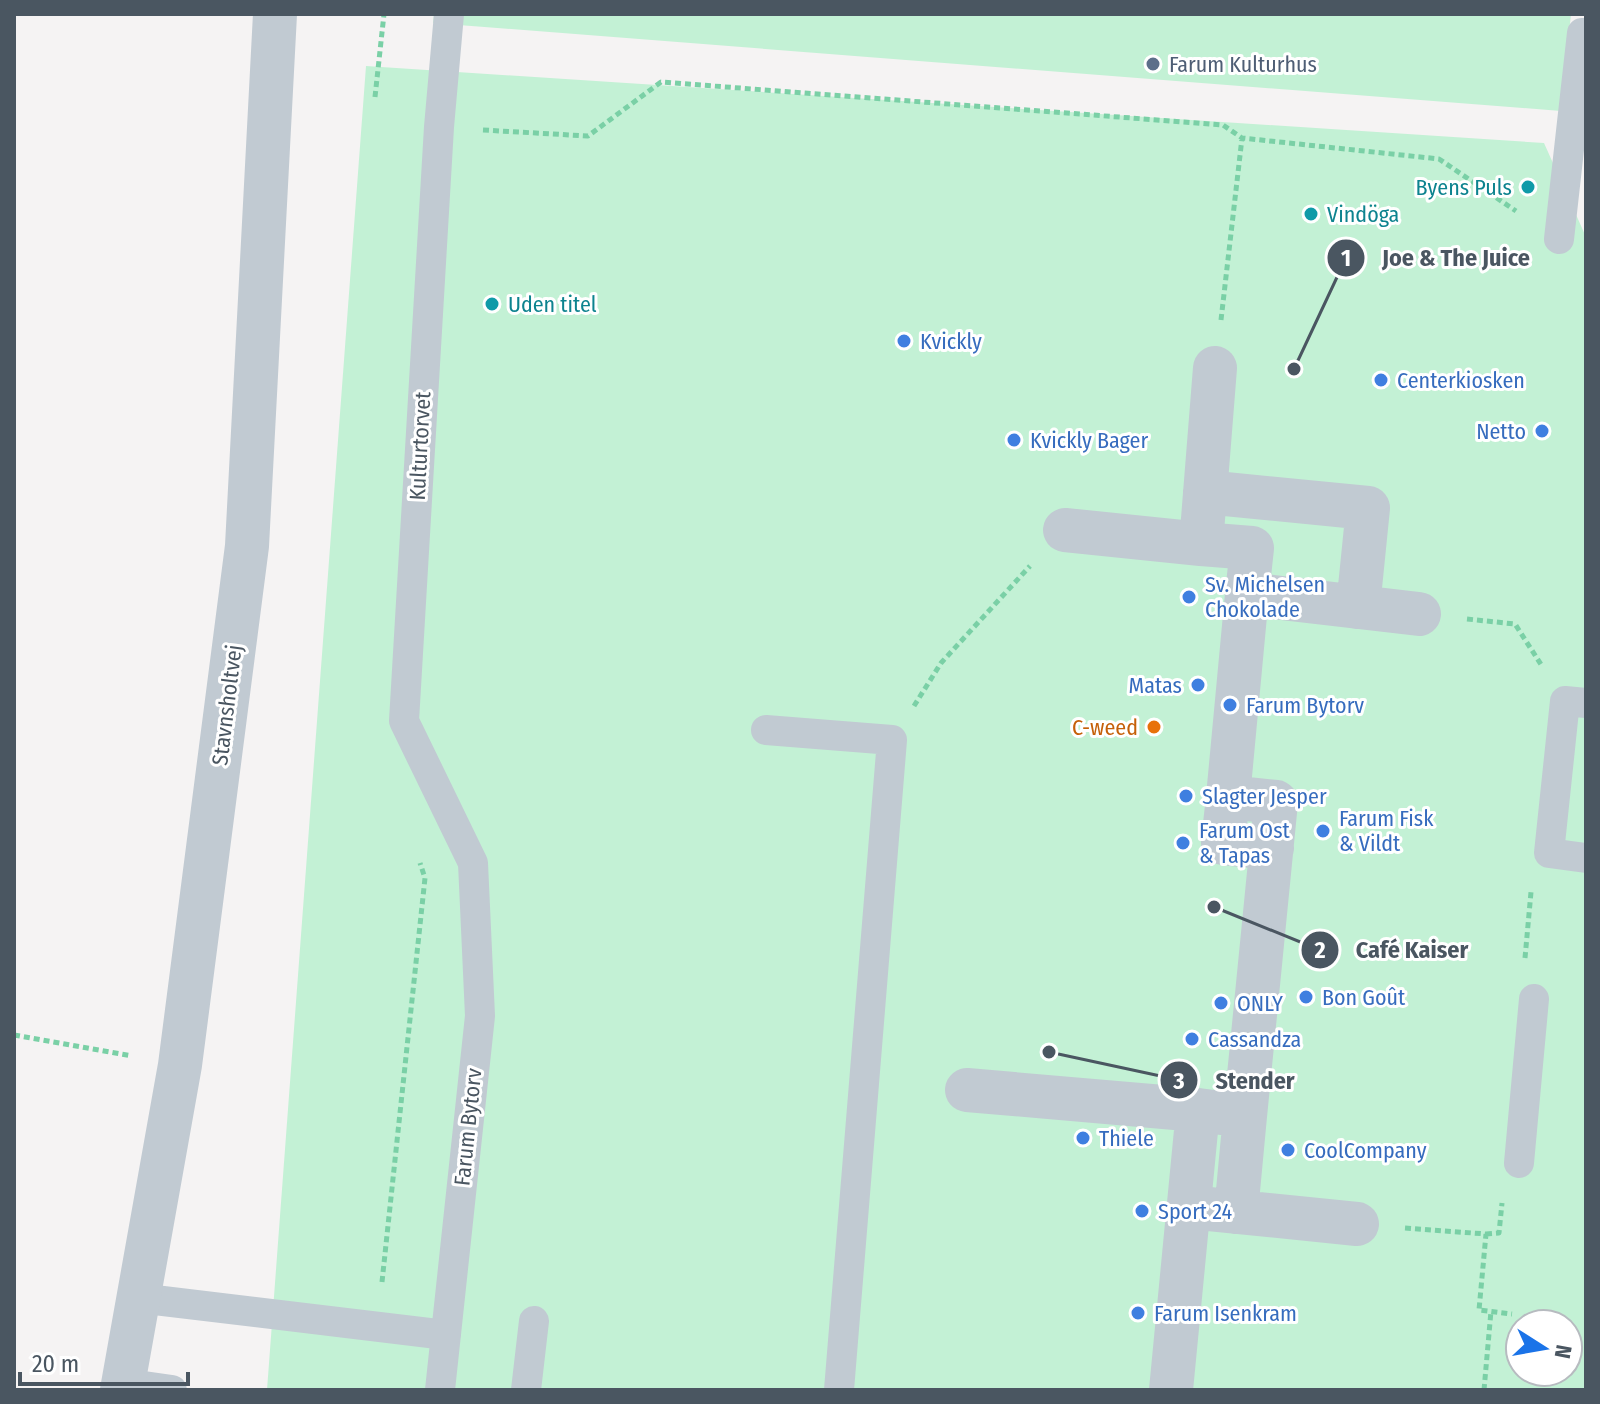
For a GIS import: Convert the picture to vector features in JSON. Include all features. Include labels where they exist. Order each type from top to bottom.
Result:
[{"type":"street","name":"Stavnsholtvej","points":[[122,1387],[180,1065],[247,546],[275,14]]},
{"type":"street","points":[[1201,544],[1215,368]]},
{"type":"street","points":[[1205,492],[1368,508],[1358,607]]},
{"type":"street","points":[[1236,1212],[1276,802],[1228,797],[1257,498]]},
{"type":"street","points":[[1065,530],[1252,548]]},
{"type":"street","points":[[1247,594],[1419,614]]},
{"type":"street","points":[[967,1090],[1245,1116]]},
{"type":"street","points":[[1171,1390],[1198,1110]]},
{"type":"street","points":[[1189,1207],[1357,1224]]},
{"type":"lane","name":"Kulturtorvet","points":[[449,14],[439,127],[404,721],[473,863]]},
{"type":"lane","points":[[1559,239],[1582,33],[1586,34]]},
{"type":"lane","points":[[1575,702],[1549,853],[1586,858]]},
{"type":"lane","points":[[766,730],[892,740],[839,1390]]},
{"type":"lane","name":"Farum Bytorv","points":[[440,1390],[480,1016],[473,863]]},
{"type":"lane","points":[[1519,1163],[1534,999]]},
{"type":"lane","points":[[138,1298],[446,1335]]},
{"type":"lane","points":[[526,1390],[534,1321]]},
{"type":"lane","points":[[122,1387],[172,1390]]},
{"type":"path","points":[[375,97],[384,14]]},
{"type":"path","points":[[439,127],[588,136],[661,82],[1223,125],[1242,138],[1439,159],[1559,239]]},
{"type":"path","points":[[1215,368],[1242,138]]},
{"type":"path","points":[[892,740],[941,663],[1065,530]]},
{"type":"path","points":[[1419,614],[1515,624],[1575,702]]},
{"type":"path","points":[[14,1035],[180,1065]]},
{"type":"path","points":[[1357,1224],[1486,1234],[1479,1310],[1504,1313]]},
{"type":"path","points":[[1484,1390],[1491,1311]]},
{"type":"green space","name":"Farum Kulturhus","points":[[434,14],[1571,14],[1561,111],[433,23]]},
{"type":"green space","points":[[366,66],[1544,143],[1586,237],[1586,1390],[267,1390]]},
{"type":"place","name":"Farum Kulturhus","points":[[1153,64]]},
{"type":"place","name":"Byens Puls","points":[[1528,187]]},
{"type":"place","name":"Vindöga","points":[[1311,214]]},
{"type":"place","name":"Uden titel","points":[[492,304]]},
{"type":"place","name":"Kvickly","points":[[904,341]]},
{"type":"place","name":"Joe & The Juice","points":[[1294,369]]},
{"type":"place","name":"Centerkiosken","points":[[1381,380]]},
{"type":"place","name":"Netto","points":[[1542,431]]},
{"type":"place","name":"Kvickly Bager","points":[[1014,440]]},
{"type":"place","name":"Sv. Michelsen Chokolade","points":[[1189,597]]},
{"type":"place","name":"Matas","points":[[1198,685]]},
{"type":"place","name":"Farum Bytorv","points":[[1230,705]]},
{"type":"place","name":"C-weed","points":[[1154,727]]},
{"type":"place","name":"Slagter Jesper","points":[[1186,796]]},
{"type":"place","name":"Farum Fisk & Vildt","points":[[1323,831]]},
{"type":"place","name":"Farum Ost & Tapas","points":[[1183,843]]},
{"type":"place","name":"Café Kaiser","points":[[1214,907]]},
{"type":"place","name":"Bon Goût","points":[[1306,997]]},
{"type":"place","name":"ONLY","points":[[1221,1003]]},
{"type":"place","name":"Cassandza","points":[[1192,1039]]},
{"type":"place","name":"Stender","points":[[1049,1052]]},
{"type":"place","name":"Thiele","points":[[1083,1138]]},
{"type":"place","name":"CoolCompany","points":[[1288,1150]]},
{"type":"place","name":"Sport 24","points":[[1142,1211]]},
{"type":"place","name":"Farum Isenkram","points":[[1138,1313]]}]
